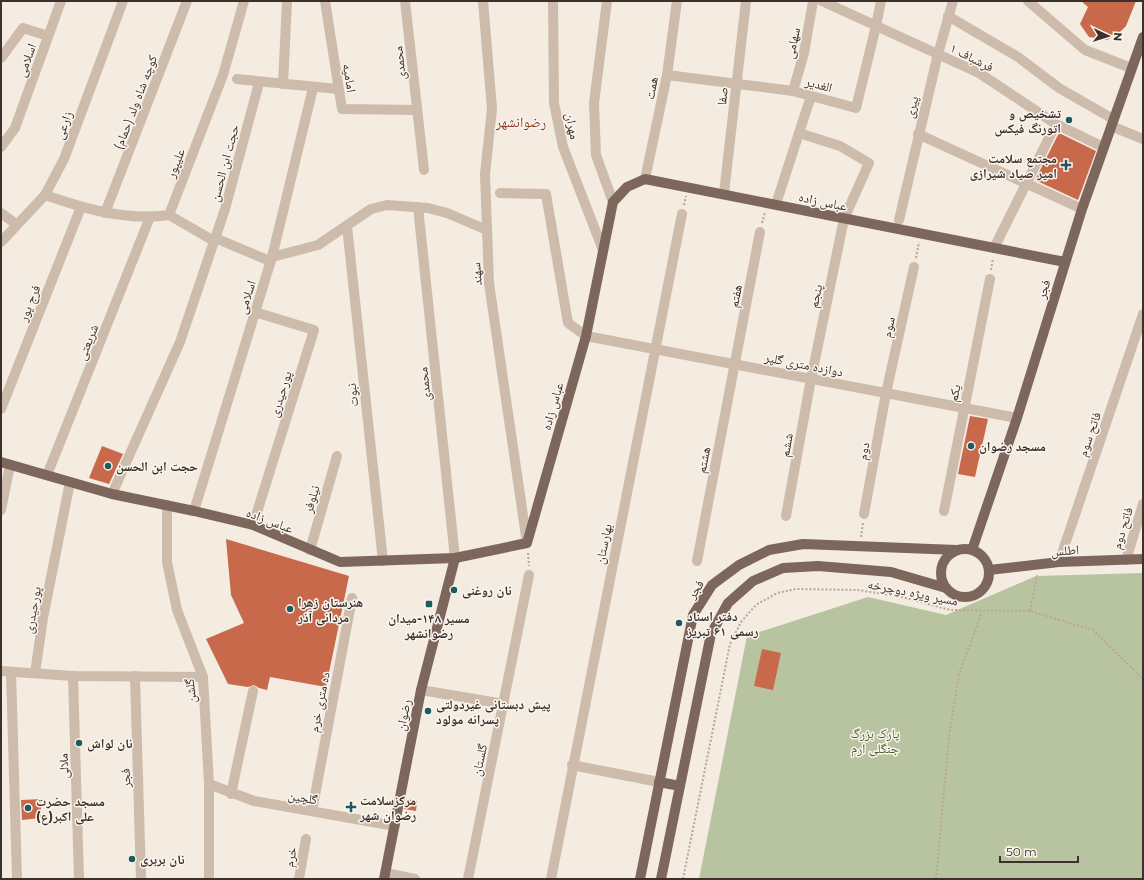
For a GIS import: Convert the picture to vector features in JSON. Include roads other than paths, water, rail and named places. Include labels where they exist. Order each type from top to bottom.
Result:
[{"type":"main road","name":"فجر","points":[[972,550],[1017,418],[1082,209],[1143,37]]},
{"type":"main road","name":"عباس زاده","points":[[645,179],[724,193],[921,235],[1065,262]]},
{"type":"main road","points":[[613,202],[627,187],[645,179]]},
{"type":"main road","name":"عباس زاده","points":[[6,464],[112,494],[253,525],[340,562],[455,558],[528,543],[586,336],[613,202]]},
{"type":"main road","name":"فجر","points":[[640,879],[693,615],[712,585],[739,565],[769,550],[803,544],[957,550]]},
{"type":"main road","points":[[661,879],[711,634],[728,603],[752,581],[783,568],[818,566],[891,572],[946,588],[959,597],[975,596],[986,585],[989,578],[989,570],[983,557],[972,550],[957,550],[950,553],[942,566],[940,574],[946,588]]},
{"type":"main road","name":"رضوان","points":[[385,876],[421,690],[455,558]]},
{"type":"main road","name":"اطلس","points":[[989,570],[1059,562],[1143,559]]},
{"type":"main road","points":[[659,782],[680,786]]},
{"type":"street","name":"اسلامی","points":[[1,148],[15,128],[61,1]]},
{"type":"street","name":"زارعی","points":[[1,242],[16,224],[45,195],[64,159],[123,1]]},
{"type":"street","name":"کوچه شاه ولد (حمام)","points":[[105,212],[187,1]]},
{"type":"street","name":"علیپور","points":[[169,215],[223,75],[244,1]]},
{"type":"street","points":[[283,84],[287,1]]},
{"type":"street","name":"امامیه","points":[[325,1],[342,109],[417,110]]},
{"type":"street","name":"محمدی","points":[[405,1],[424,170]]},
{"type":"street","name":"سهند","points":[[483,1],[492,109],[485,174],[489,283],[528,543]]},
{"type":"street","name":"مهران","points":[[553,1],[554,103],[562,140],[603,250]]},
{"type":"street","name":"مهران","points":[[607,1],[594,102],[596,155],[613,202]]},
{"type":"street","name":"همت","points":[[645,179],[666,75],[677,1]]},
{"type":"street","name":"صفا","points":[[724,193],[746,1]]},
{"type":"street","name":"سهامی","points":[[793,91],[804,53],[813,1]]},
{"type":"street","name":"فرشباف ۱","points":[[822,1],[979,73],[1056,124],[1103,147]]},
{"type":"street","name":"الغدیر","points":[[666,75],[737,82],[793,91],[856,108],[881,1]]},
{"type":"street","name":"پیری","points":[[899,220],[918,134],[953,1]]},
{"type":"street","points":[[1028,1],[1085,50],[1132,68]]},
{"type":"street","points":[[948,16],[1018,57],[1059,88],[1112,122],[1143,139]]},
{"type":"street","points":[[1,58],[23,28],[48,36]]},
{"type":"street","points":[[237,79],[313,88],[338,89]]},
{"type":"street","name":"حجت ابن الحسن","points":[[112,494],[180,342],[225,208],[259,82]]},
{"type":"street","name":"اسلامی","points":[[194,511],[271,259],[313,88]]},
{"type":"street","points":[[771,203],[799,134],[811,96]]},
{"type":"street","points":[[994,248],[1025,183],[1056,124]]},
{"type":"street","name":"پنجم","points":[[799,134],[840,146],[869,163],[844,218],[811,379]]},
{"type":"street","points":[[918,134],[1082,209]]},
{"type":"street","points":[[500,193],[546,194],[568,323],[586,336]]},
{"type":"street","points":[[45,195],[81,207],[122,216],[150,218],[169,215],[214,240],[271,259],[318,245],[371,209],[387,205],[447,213],[487,230]]},
{"type":"street","name":"فرج پور","points":[[1,409],[81,207]]},
{"type":"street","name":"محمدی","points":[[418,208],[455,558]]},
{"type":"street","points":[[1,213],[16,224]]},
{"type":"street","name":"بهارستان","points":[[550,879],[682,214]]},
{"type":"street","name":"شریعتی","points":[[47,475],[150,218]]},
{"type":"street","name":"نبوت","points":[[347,226],[383,561]]},
{"type":"street","name":"هفتم","points":[[734,364],[760,232]]},
{"type":"street","name":"سوم","points":[[886,393],[914,267]]},
{"type":"street","name":"یکم","points":[[944,511],[990,279]]},
{"type":"street","name":"پورحیدری","points":[[253,525],[314,330],[255,312]]},
{"type":"street","name":"فاتح سوم","points":[[1059,562],[1143,314]]},
{"type":"street","name":"دوازده متری گلپر","points":[[586,336],[1017,418]]},
{"type":"street","name":"هشتم","points":[[697,561],[734,364]]},
{"type":"street","name":"ششم","points":[[786,516],[811,379]]},
{"type":"street","name":"دوم","points":[[864,514],[886,393]]},
{"type":"street","name":"نیلوفر","points":[[310,550],[337,456]]},
{"type":"street","points":[[1,510],[6,464]]},
{"type":"street","name":"پورحیدری","points":[[35,673],[43,618],[70,482]]},
{"type":"street","name":"فاتح دوم","points":[[1126,560],[1143,504]]},
{"type":"street","name":"گلشن","points":[[167,505],[167,562],[177,610],[203,676],[209,784],[209,879]]},
{"type":"street","name":"گلستان","points":[[468,879],[529,575]]},
{"type":"street","name":"ده متری خرم","points":[[312,811],[352,598]]},
{"type":"street","points":[[17,879],[6,671],[73,676],[203,676]]},
{"type":"street","name":"ملالی","points":[[73,676],[79,879]]},
{"type":"street","name":"فجر","points":[[135,676],[141,879]]},
{"type":"street","points":[[421,690],[504,704]]},
{"type":"street","points":[[231,794],[252,691]]},
{"type":"street","points":[[572,765],[659,782]]},
{"type":"street","name":"گلچین","points":[[209,784],[231,794],[254,801],[395,826]]},
{"type":"street","name":"خرم","points":[[299,879],[306,839]]},
{"type":"street","points":[[385,876],[415,879]]},
{"type":"place","name":"تشخیص و اتورنگ فیکس","points":[[1069,120]]},
{"type":"place","name":"مجتمع سلامت امیر صیاد شیرازی","points":[[1066,165]]},
{"type":"place","name":"مسجد رضوان","points":[[971,446]]},
{"type":"place","name":"حجت ابن الحسن","points":[[108,466]]},
{"type":"place","name":"نان روغنی","points":[[454,590]]},
{"type":"place","name":"مسیر ۱۴۸-میدان رضوانشهر","points":[[429,604]]},
{"type":"place","name":"هنرستان زهرا مردانی آذر","points":[[290,609]]},
{"type":"place","name":"دفتر اسناد رسمی ۶۱ تبریز","points":[[679,623]]},
{"type":"place","name":"پیش دبستانی غیردولتی پسرانه مولود","points":[[428,711]]},
{"type":"place","name":"نان لواش","points":[[79,743]]},
{"type":"place","name":"مرکزسلامت رضوان شهر","points":[[351,807]]},
{"type":"place","name":"مسجد حضرت علی اکبر(ع)","points":[[28,808]]},
{"type":"place","name":"نان بربری","points":[[132,859]]},
{"type":"district","name":"رضوانشهر","points":[[521,122]]},
{"type":"park label","name":"پارک بزرگ جنگلی ارم","points":[[875,740]]}]
